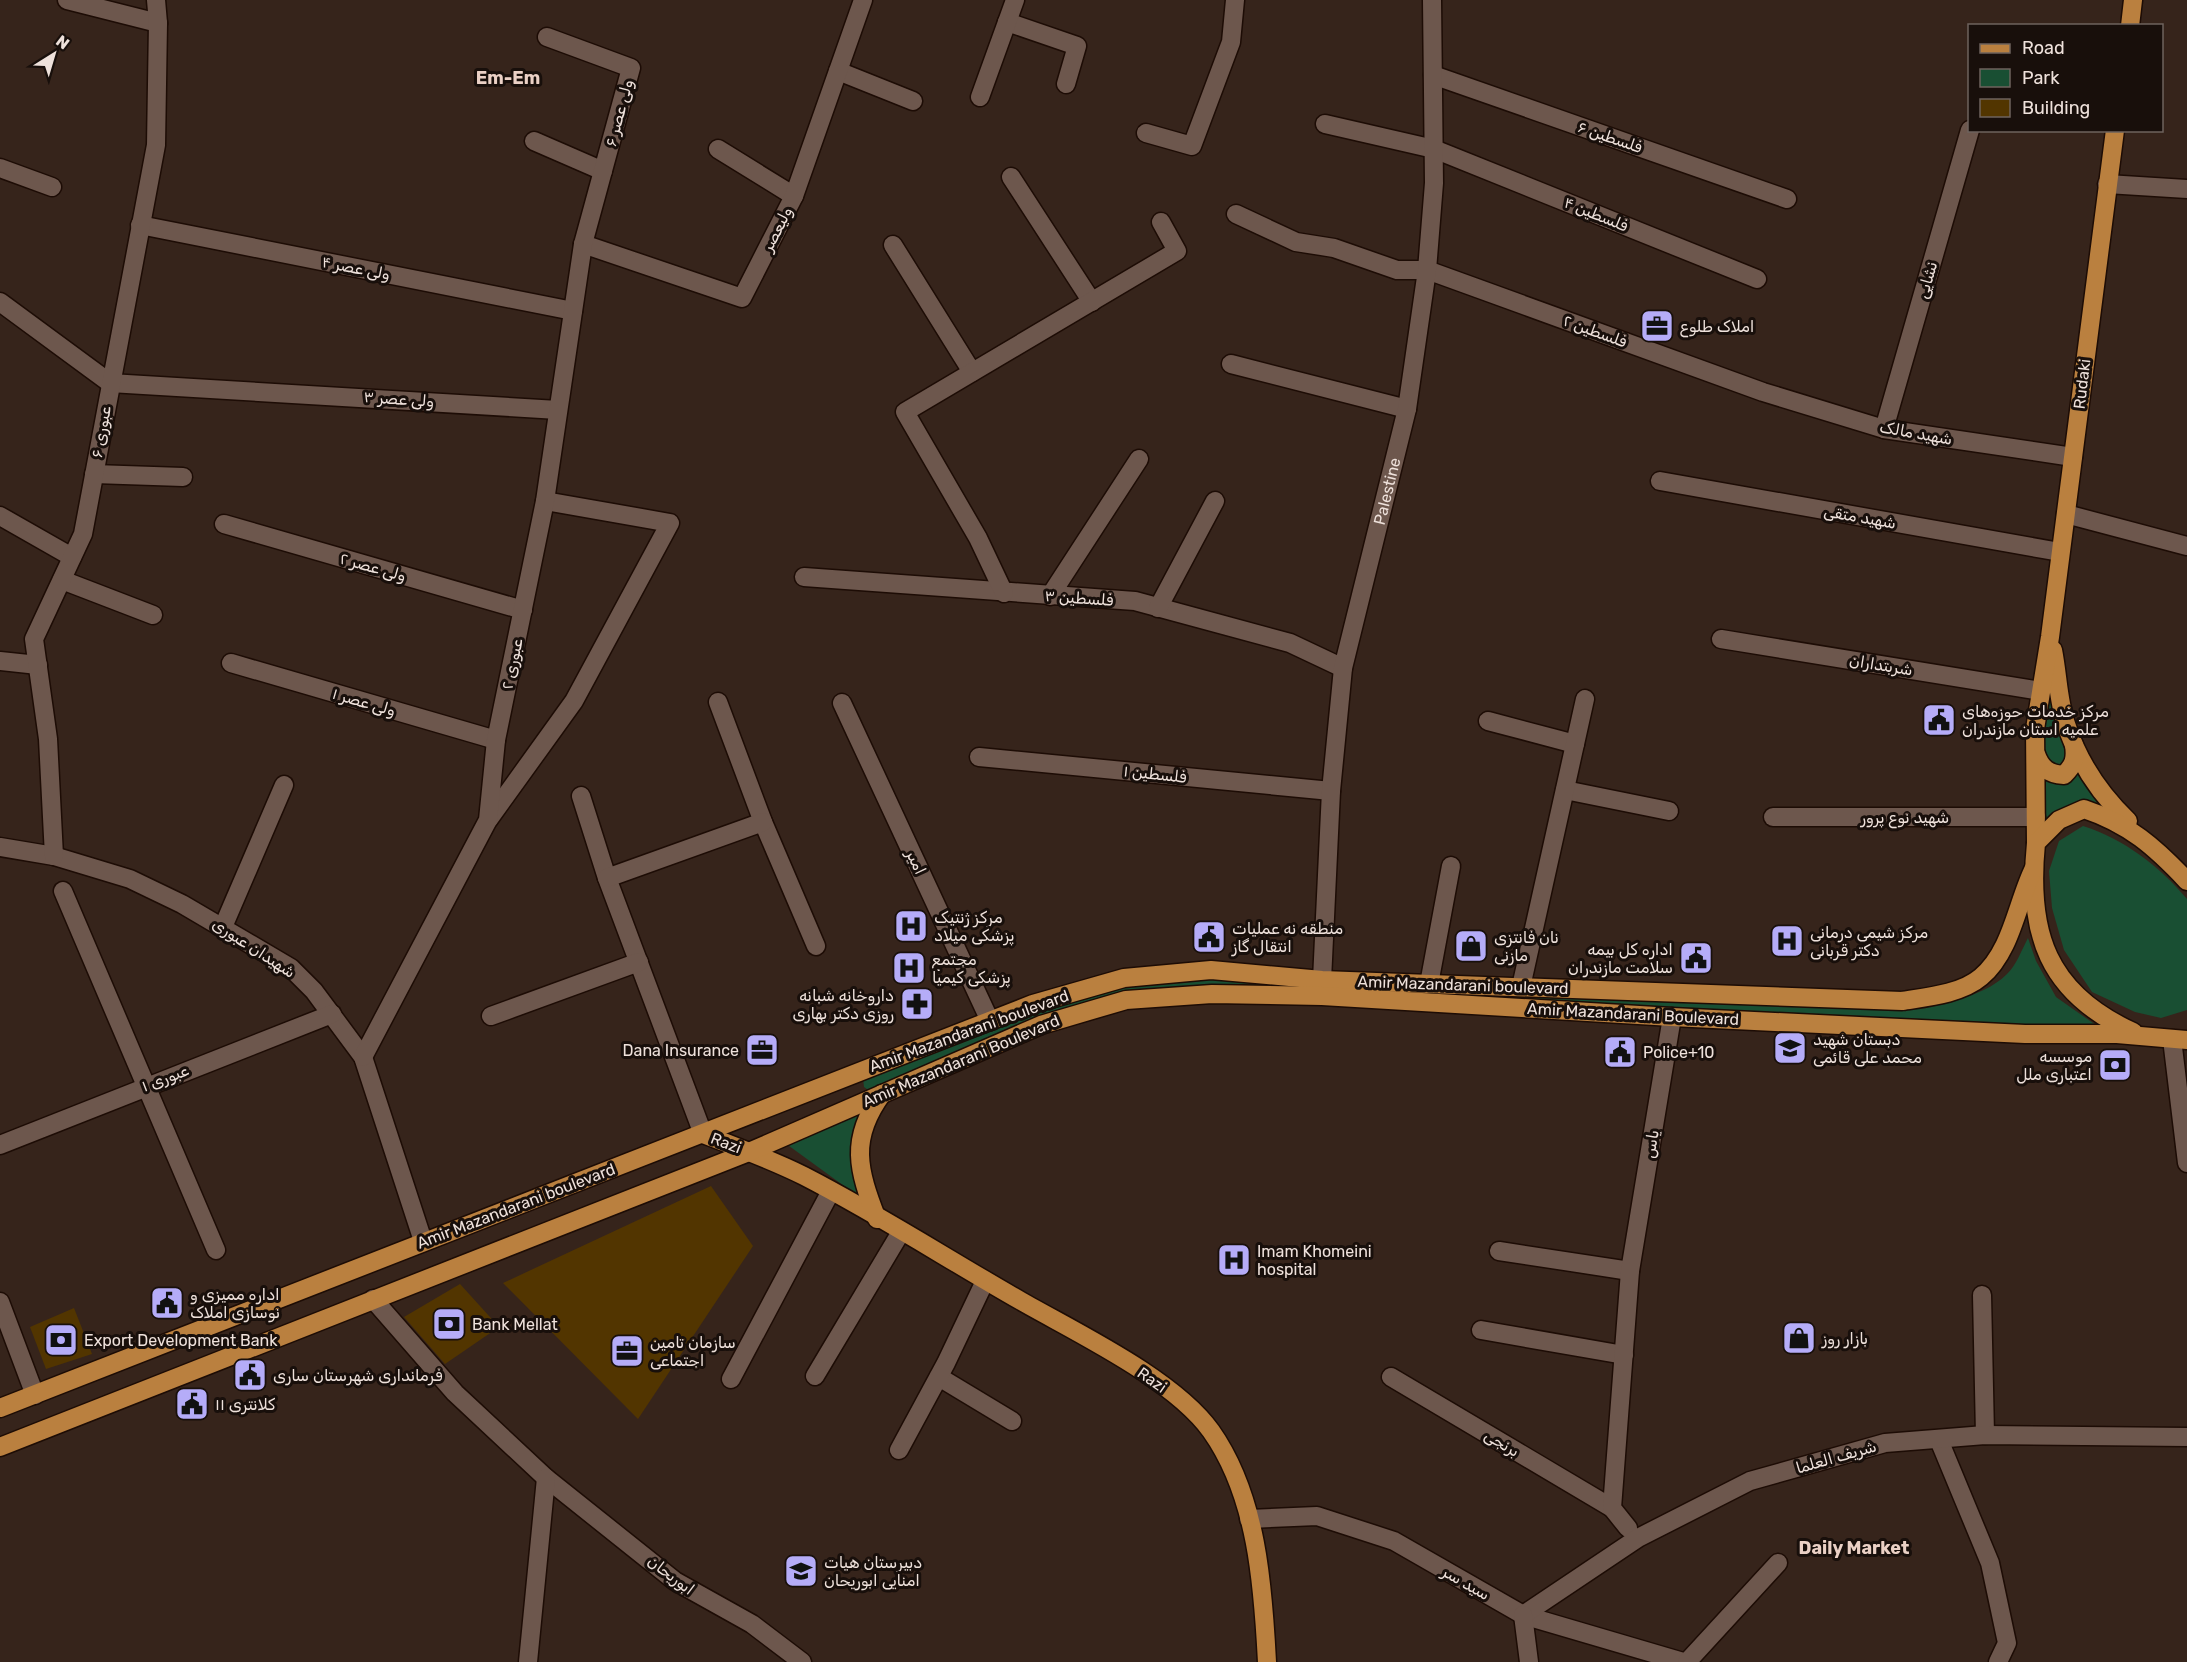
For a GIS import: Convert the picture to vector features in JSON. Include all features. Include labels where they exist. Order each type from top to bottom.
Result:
[{"type":"main road","points":[[2130,24],[2133,0]]},
{"type":"main road","name":"Rudaki","points":[[2034,868],[2036,843],[2035,729],[2050,637],[2115,132]]},
{"type":"main road","name":"Rudaki","points":[[2050,637],[2065,723],[2074,745],[2103,797],[2154,846]]},
{"type":"main road","points":[[2035,752],[2040,766],[2053,774],[2064,775],[2073,767],[2076,757],[2074,745]]},
{"type":"main road","points":[[2036,843],[2059,820],[2084,809],[2112,818],[2154,846],[2187,881]]},
{"type":"main road","points":[[2034,868],[2032,893],[2046,951],[2059,975],[2075,996],[2091,1009],[2141,1035],[2187,1026]]},
{"type":"main road","name":"Amir Mazandarani boulevard","points":[[0,1408],[1033,1004],[1124,978],[1211,970],[1323,980],[1902,1001],[1934,996],[1981,977],[2001,952],[2034,868]]},
{"type":"main road","name":"Amir Mazandarani Boulevard","points":[[749,1152],[1041,1025],[1126,1000],[1212,994],[1322,996],[1672,1017],[2025,1034],[2141,1035],[2179,1040]]},
{"type":"main road","points":[[877,1219],[864,1186],[860,1134],[868,1113],[883,1093]]},
{"type":"main road","name":"Razi","points":[[703,1134],[749,1152],[831,1191],[1123,1359],[1190,1406],[1211,1431],[1227,1459],[1247,1506],[1265,1617],[1267,1662]]},
{"type":"main road","name":"Amir Mazandarani boulevard","points":[[0,1447],[749,1152]]},
{"type":"street","points":[[67,0],[159,23]]},
{"type":"street","name":"عبوری ۶","points":[[54,856],[48,740],[34,639],[83,534],[156,145],[159,23],[156,0]]},
{"type":"street","name":"ولیعصر","points":[[583,244],[742,298],[794,196],[863,0]]},
{"type":"street","points":[[980,97],[1015,0]]},
{"type":"street","points":[[1146,133],[1192,146],[1231,42],[1235,0]]},
{"type":"street","name":"Palestine","points":[[1323,980],[1331,791],[1343,668],[1407,409],[1427,270],[1434,149],[1432,0]]},
{"type":"street","points":[[1007,22],[1077,46],[1066,84]]},
{"type":"street","name":"ولی عصر ۶","points":[[547,37],[631,69],[583,244]]},
{"type":"street","points":[[838,71],[913,101]]},
{"type":"street","name":"فلسطین ۶","points":[[1433,75],[1787,199]]},
{"type":"street","name":"فلسطین ۴","points":[[1325,124],[1434,149],[1757,279]]},
{"type":"street","name":"نشایی","points":[[1884,429],[1969,132]]},
{"type":"street","points":[[534,141],[603,171]]},
{"type":"street","points":[[718,149],[794,196]]},
{"type":"street","points":[[0,168],[52,187]]},
{"type":"street","points":[[1011,177],[1092,302]]},
{"type":"street","points":[[2107,184],[2187,189]]},
{"type":"street","name":"فلسطین ۲","points":[[1236,214],[1296,242],[1334,248],[1396,270],[1427,270],[1764,392]]},
{"type":"street","points":[[1004,593],[978,538],[905,412],[1178,251],[1161,222]]},
{"type":"street","name":"ولی عصر ۴","points":[[140,225],[573,311]]},
{"type":"street","name":"عبوری ۲","points":[[363,1057],[488,820],[496,740],[545,501],[583,244]]},
{"type":"street","points":[[893,246],[972,372]]},
{"type":"street","points":[[0,302],[110,383]]},
{"type":"street","points":[[1231,364],[1407,409]]},
{"type":"street","name":"ولی عصر ۳","points":[[110,383],[240,389],[558,410]]},
{"type":"street","name":"شهید مالک","points":[[1764,392],[1884,429],[2073,457]]},
{"type":"street","points":[[1050,596],[1139,459]]},
{"type":"street","points":[[93,474],[183,477]]},
{"type":"street","name":"شهید متقی","points":[[1660,481],[2060,552]]},
{"type":"street","points":[[488,820],[574,700],[670,523],[545,501]]},
{"type":"street","points":[[1158,608],[1215,501]]},
{"type":"street","points":[[2066,513],[2187,546]]},
{"type":"street","points":[[0,516],[72,557]]},
{"type":"street","name":"ولی عصر ۲","points":[[224,524],[523,610]]},
{"type":"street","name":"فلسطین ۳","points":[[804,577],[1135,601],[1290,644],[1343,668]]},
{"type":"street","points":[[62,580],[153,615]]},
{"type":"street","name":"شربتداران","points":[[1721,639],[2041,691]]},
{"type":"street","points":[[0,661],[38,665]]},
{"type":"street","name":"ولی عصر ۱","points":[[231,663],[496,740]]},
{"type":"street","points":[[1521,987],[1585,699]]},
{"type":"street","points":[[718,702],[763,822],[816,946]]},
{"type":"street","name":"امیر","points":[[842,703],[990,1021]]},
{"type":"street","points":[[1488,721],[1575,744]]},
{"type":"street","name":"فلسطین ۱","points":[[979,756],[1331,791]]},
{"type":"street","points":[[223,927],[284,785]]},
{"type":"street","points":[[1565,790],[1669,812]]},
{"type":"street","points":[[581,796],[607,878],[703,1134]]},
{"type":"street","name":"شهید نوع پرور","points":[[1773,817],[2036,817]]},
{"type":"street","points":[[607,878],[763,822]]},
{"type":"street","name":"شهیدان عبوری","points":[[0,847],[54,856],[129,879],[182,904],[291,968],[332,1014],[363,1057],[423,1241]]},
{"type":"street","points":[[1429,984],[1451,866]]},
{"type":"street","points":[[63,891],[216,1250]]},
{"type":"street","points":[[491,1016],[639,962]]},
{"type":"street","name":"عبوری ۱","points":[[0,1145],[147,1085],[332,1014]]},
{"type":"street","name":"یاس","points":[[1612,1508],[1630,1271],[1672,1017]]},
{"type":"street","points":[[2179,1040],[2187,1163]]},
{"type":"street","points":[[731,1379],[831,1191]]},
{"type":"street","points":[[815,1376],[901,1232]]},
{"type":"street","points":[[1499,1251],[1630,1271]]},
{"type":"street","points":[[899,1450],[939,1377],[985,1281]]},
{"type":"street","points":[[1982,1295],[1985,1436]]},
{"type":"street","name":"ابوریحان","points":[[373,1299],[455,1393],[546,1478],[675,1581],[752,1624],[802,1662]]},
{"type":"street","points":[[0,1302],[35,1395]]},
{"type":"street","points":[[1481,1330],[1624,1355]]},
{"type":"street","points":[[939,1377],[1012,1420]]},
{"type":"street","name":"برنجی","points":[[1391,1377],[1612,1508]]},
{"type":"street","name":"شریف العلما","points":[[1523,1615],[1638,1538],[1750,1481],[1885,1443],[1985,1436],[2187,1437]]},
{"type":"street","points":[[1939,1440],[1990,1563],[2007,1642],[1998,1662]]},
{"type":"street","points":[[528,1662],[546,1478]]},
{"type":"street","points":[[1612,1508],[1628,1528]]},
{"type":"street","name":"سید سر","points":[[1250,1519],[1317,1516],[1394,1541],[1523,1615],[1685,1662]]},
{"type":"street","points":[[1685,1662],[1778,1563]]},
{"type":"street","points":[[1523,1615],[1529,1662]]},
{"type":"green space","points":[[2051,672],[2069,749],[2062,767],[2047,763],[2041,745]]},
{"type":"green space","points":[[2080,769],[2105,810],[2044,825],[2042,774]]},
{"type":"green space","points":[[2083,826],[2113,838],[2140,855],[2187,899],[2187,1010],[2161,1018],[2135,1012],[2092,992],[2064,950],[2052,908],[2049,871],[2059,841]]},
{"type":"green space","points":[[2028,938],[2036,961],[2056,997],[2100,1028],[1130,995],[871,1092],[864,1087],[863,1078],[1040,1006],[1126,982],[1222,977],[1897,1010],[1955,1000],[1984,990],[2010,971]]},
{"type":"green space","points":[[860,1111],[852,1144],[852,1155],[855,1177],[862,1199],[785,1143]]},
{"type":"building","name":"سازمان تامین اجتماعی","points":[[711,1186],[753,1246],[638,1419],[503,1283]]},
{"type":"building","name":"Bank Mellat","points":[[460,1284],[499,1327],[445,1364],[404,1317]]},
{"type":"building","name":"Export Development Bank","points":[[74,1308],[92,1354],[46,1369],[30,1327]]},
{"type":"place","name":"املاک طلوع","points":[[1657,326]]},
{"type":"place","name":"مرکز خدمات حوزه‌های علمیه استان مازندران","points":[[1939,720]]},
{"type":"place","name":"مرکز ژنتیک پزشکی میلاد","points":[[911,926]]},
{"type":"place","name":"منطقه نه عملیات انتقال گاز","points":[[1209,937]]},
{"type":"place","name":"مرکز شیمی درمانی دکتر قربانی","points":[[1787,941]]},
{"type":"place","name":"نان فانتزی مازنی","points":[[1471,946]]},
{"type":"place","name":"اداره کل بیمه سلامت مازندران","points":[[1696,958]]},
{"type":"place","name":"مجتمع پزشکی کیمیا","points":[[909,968]]},
{"type":"place","name":"داروخانه شبانه روزی دکتر بهاری","points":[[917,1004]]},
{"type":"place","name":"دبستان شهید محمد علی قائمی","points":[[1790,1048]]},
{"type":"place","name":"Dana Insurance","points":[[762,1050]]},
{"type":"place","name":"Police+10","points":[[1620,1052]]},
{"type":"place","name":"موسسه اعتباری ملل","points":[[2115,1065]]},
{"type":"place","name":"Imam Khomeini hospital","points":[[1234,1260]]},
{"type":"place","name":"اداره ممیزی و نوسازی املاک","points":[[167,1303]]},
{"type":"place","name":"Bank Mellat","points":[[449,1324]]},
{"type":"place","name":"بازار روز","points":[[1799,1338]]},
{"type":"place","name":"Export Development Bank","points":[[61,1340]]},
{"type":"place","name":"سازمان تامین اجتماعی","points":[[627,1351]]},
{"type":"place","name":"فرمانداری شهرستان ساری","points":[[250,1375]]},
{"type":"place","name":"کلانتری ۱۱","points":[[192,1404]]},
{"type":"place","name":"دبیرستان هیات امنایی ابوریحان","points":[[801,1571]]},
{"type":"district","name":"Em-Em","points":[[508,78]]},
{"type":"district","name":"Daily Market","points":[[1854,1548]]}]
